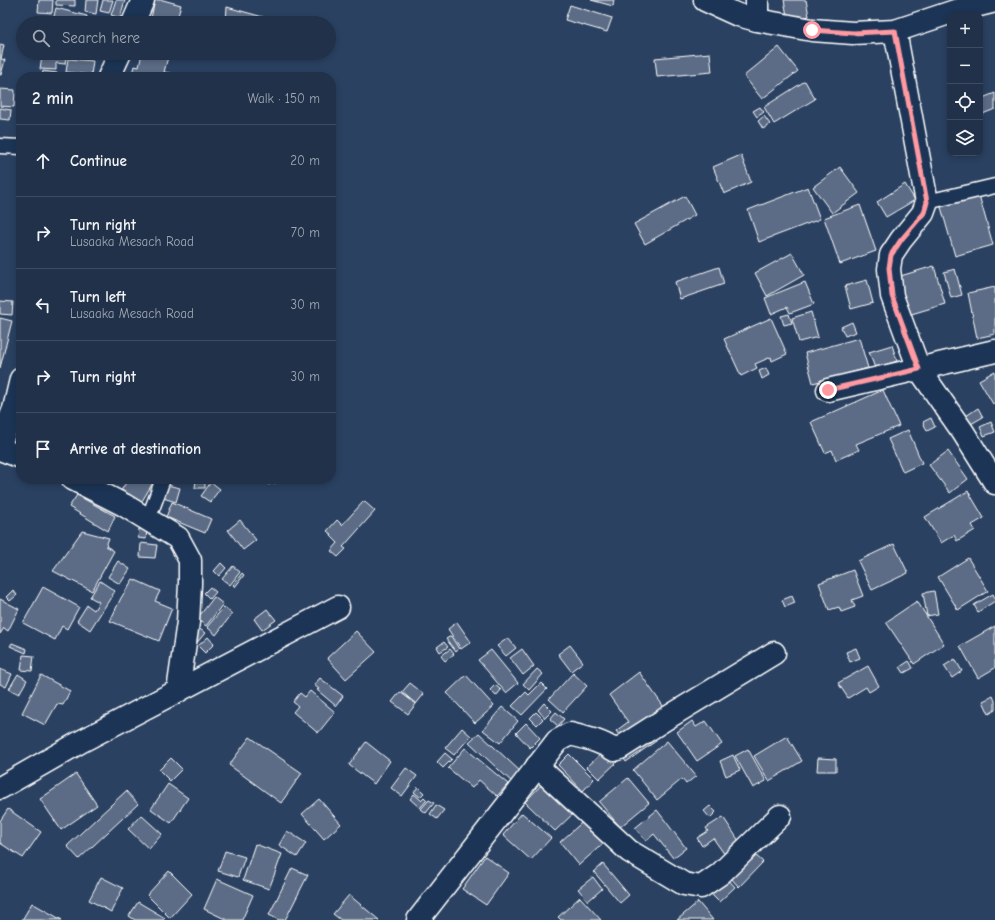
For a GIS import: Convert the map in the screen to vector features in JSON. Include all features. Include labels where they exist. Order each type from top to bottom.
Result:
[{"type":"street","points":[[136,16],[143,0]]},
{"type":"street","points":[[705,0],[738,15],[757,10],[812,30],[853,33],[895,31],[955,11],[995,0]]},
{"type":"street","points":[[895,31],[927,202],[924,213],[901,240],[891,255],[889,268],[892,296],[919,369],[963,432],[995,483]]},
{"type":"street","points":[[111,72],[117,60]]},
{"type":"street","points":[[828,390],[995,351]]},
{"type":"street","points":[[0,444],[16,400]]},
{"type":"street","points":[[0,449],[16,455]]},
{"type":"street","points":[[83,484],[124,505],[178,538],[190,560],[188,622],[178,691]]},
{"type":"street","points":[[0,788],[82,741],[338,607]]},
{"type":"street","points":[[418,920],[557,741],[570,734],[594,740],[614,750],[620,748],[666,718],[774,654]]},
{"type":"street","points":[[537,766],[628,851],[684,884],[701,887],[720,874],[780,816]]},
{"type":"lane","points":[[0,146],[16,147]]},
{"type":"lane","points":[[927,202],[995,186]]},
{"type":"lane","points":[[148,520],[161,484]]},
{"type":"building","points":[[39,0],[53,0],[52,13],[38,12]]},
{"type":"building","points":[[56,0],[75,0],[75,6],[56,5]]},
{"type":"building","points":[[86,0],[98,0],[96,14],[85,12]]},
{"type":"building","points":[[103,0],[113,0],[109,13],[100,11]]},
{"type":"building","points":[[116,0],[125,0],[121,16],[111,15]]},
{"type":"building","points":[[155,0],[163,0],[181,5],[178,16],[152,16]]},
{"type":"building","points":[[591,0],[614,0],[613,6]]},
{"type":"building","points":[[784,0],[806,0],[809,16],[788,21]]},
{"type":"building","points":[[570,5],[612,18],[607,32],[565,20]]},
{"type":"building","points":[[227,7],[259,16],[226,16]]},
{"type":"building","points":[[56,8],[87,16],[54,16]]},
{"type":"building","points":[[0,44],[4,45],[1,59],[5,60],[1,75],[0,75]]},
{"type":"building","points":[[779,47],[798,71],[762,99],[744,76]]},
{"type":"building","points":[[710,53],[712,72],[657,77],[655,58]]},
{"type":"building","points":[[41,60],[66,60],[65,64],[56,63],[56,70],[40,69]]},
{"type":"building","points":[[68,60],[93,61],[91,72],[66,72]]},
{"type":"building","points":[[140,60],[167,60],[164,72],[132,72],[134,66],[139,67]]},
{"type":"building","points":[[805,81],[815,99],[774,124],[764,107]]},
{"type":"building","points":[[0,89],[15,90],[14,107],[0,106]]},
{"type":"building","points":[[995,93],[995,109],[983,114],[983,98]]},
{"type":"building","points":[[760,107],[764,112],[757,117],[753,111]]},
{"type":"building","points":[[0,108],[11,110],[10,120],[0,119]]},
{"type":"building","points":[[764,116],[770,124],[763,129],[758,121]]},
{"type":"building","points":[[741,155],[751,182],[724,194],[713,167]]},
{"type":"building","points":[[840,167],[859,193],[832,213],[813,187]]},
{"type":"building","points":[[905,184],[915,200],[886,217],[877,202]]},
{"type":"building","points":[[808,187],[820,219],[759,242],[748,210]]},
{"type":"building","points":[[979,195],[993,245],[955,256],[941,207]]},
{"type":"building","points":[[685,196],[695,215],[645,244],[634,224]]},
{"type":"building","points":[[860,205],[876,251],[840,264],[824,218]]},
{"type":"building","points":[[792,253],[804,275],[767,296],[755,273]]},
{"type":"building","points":[[934,266],[945,304],[908,315],[897,277]]},
{"type":"building","points":[[719,267],[724,284],[680,299],[675,282]]},
{"type":"building","points":[[955,269],[962,295],[951,298],[944,272]]},
{"type":"building","points":[[867,280],[873,303],[851,309],[845,286]]},
{"type":"building","points":[[805,282],[814,304],[790,313],[787,307],[771,314],[765,298]]},
{"type":"building","points":[[995,287],[995,334],[977,338],[968,293]]},
{"type":"building","points":[[0,301],[13,302],[12,315],[0,314]]},
{"type":"building","points":[[811,312],[818,337],[799,342],[792,318]]},
{"type":"building","points":[[789,314],[792,323],[784,325],[781,316]]},
{"type":"building","points":[[0,318],[12,321],[0,368]]},
{"type":"building","points":[[771,318],[787,354],[772,361],[771,357],[755,364],[757,368],[741,376],[724,339]]},
{"type":"building","points":[[852,322],[856,332],[845,336],[841,327]]},
{"type":"building","points":[[859,338],[868,368],[813,383],[805,353]]},
{"type":"building","points":[[892,345],[897,361],[875,368],[869,352]]},
{"type":"building","points":[[766,368],[769,375],[762,379],[759,371]]},
{"type":"building","points":[[995,371],[995,403],[993,404],[979,380]]},
{"type":"building","points":[[883,390],[899,426],[856,444],[859,450],[836,460],[832,450],[825,453],[811,422]]},
{"type":"building","points":[[978,408],[983,417],[971,424],[966,416]]},
{"type":"building","points":[[931,418],[935,427],[927,431],[923,422]]},
{"type":"building","points":[[991,422],[995,432],[984,436],[980,427]]},
{"type":"building","points":[[908,430],[922,463],[903,472],[888,439]]},
{"type":"building","points":[[948,451],[968,479],[950,493],[929,465]]},
{"type":"building","points":[[125,484],[152,484],[138,508],[118,496]]},
{"type":"building","points":[[195,484],[205,484],[205,488],[195,488]]},
{"type":"building","points":[[210,484],[214,484],[220,489],[210,502],[201,496]]},
{"type":"building","points":[[167,485],[180,488],[176,502],[163,498]]},
{"type":"building","points":[[968,491],[984,518],[972,525],[975,530],[957,541],[954,535],[941,543],[925,517]]},
{"type":"building","points":[[77,495],[115,516],[108,531],[69,507]]},
{"type":"building","points":[[364,501],[375,511],[343,547],[346,549],[338,557],[331,551],[338,543],[327,531],[337,520],[342,525]]},
{"type":"building","points":[[172,502],[211,519],[205,533],[166,517]]},
{"type":"building","points":[[240,520],[256,540],[243,550],[228,530]]},
{"type":"building","points":[[139,529],[147,530],[146,539],[138,538]]},
{"type":"building","points":[[82,531],[109,538],[106,546],[114,551],[92,591],[53,571]]},
{"type":"building","points":[[141,543],[157,545],[155,558],[140,557]]},
{"type":"building","points":[[894,544],[908,573],[872,590],[858,561]]},
{"type":"building","points":[[968,558],[988,591],[958,610],[938,577]]},
{"type":"building","points":[[118,561],[130,569],[120,584],[108,577]]},
{"type":"building","points":[[221,563],[226,568],[219,576],[214,571]]},
{"type":"building","points":[[233,566],[240,572],[230,585],[222,579]]},
{"type":"building","points":[[853,570],[863,596],[852,600],[855,607],[841,612],[839,607],[829,610],[819,583]]},
{"type":"building","points":[[242,573],[244,575],[235,587],[233,585]]},
{"type":"building","points":[[133,579],[160,591],[155,601],[172,608],[159,641],[110,621],[121,598]]},
{"type":"building","points":[[100,581],[115,591],[90,630],[77,621],[87,605],[94,610],[99,602],[90,597]]},
{"type":"building","points":[[43,587],[79,607],[67,629],[62,626],[55,640],[23,623]]},
{"type":"building","points":[[210,587],[216,592],[210,599],[204,593]]},
{"type":"building","points":[[13,590],[17,595],[10,601],[6,597]]},
{"type":"building","points":[[934,591],[938,614],[927,616],[923,593]]},
{"type":"building","points":[[993,594],[995,601],[978,612],[974,605]]},
{"type":"building","points":[[792,596],[795,603],[785,607],[782,600]]},
{"type":"building","points":[[214,597],[223,604],[206,626],[197,619]]},
{"type":"building","points":[[0,599],[19,609],[8,631],[4,628],[0,634]]},
{"type":"building","points":[[917,601],[944,644],[914,664],[886,622]]},
{"type":"building","points":[[224,607],[232,614],[216,635],[207,627]]},
{"type":"building","points":[[267,609],[276,620],[262,630],[254,619]]},
{"type":"building","points":[[457,622],[471,642],[461,649],[448,629]]},
{"type":"building","points":[[196,626],[205,633],[196,644]]},
{"type":"building","points":[[995,626],[995,668],[978,678],[960,646]]},
{"type":"building","points":[[356,631],[376,652],[346,679],[327,658]]},
{"type":"building","points":[[451,636],[459,649],[456,652],[446,639]]},
{"type":"building","points":[[208,637],[214,644],[205,653],[198,646]]},
{"type":"building","points":[[508,638],[516,648],[506,656],[497,646]]},
{"type":"building","points":[[444,642],[448,647],[440,652],[437,647]]},
{"type":"building","points":[[12,643],[27,649],[26,653],[10,646]]},
{"type":"building","points":[[570,645],[583,662],[571,671],[558,654]]},
{"type":"building","points":[[856,648],[860,658],[850,662],[846,652]]},
{"type":"building","points":[[450,649],[454,654],[445,661],[441,656]]},
{"type":"building","points":[[522,649],[534,666],[523,675],[510,658]]},
{"type":"building","points":[[491,650],[518,683],[506,693],[478,660]]},
{"type":"building","points":[[23,655],[34,656],[32,671],[21,670]]},
{"type":"building","points":[[955,659],[962,671],[952,678],[944,666]]},
{"type":"building","points":[[909,661],[913,668],[904,673],[900,667]]},
{"type":"building","points":[[868,666],[879,686],[869,692],[866,687],[848,698],[838,683]]},
{"type":"building","points":[[0,669],[12,674],[6,687],[0,684]]},
{"type":"building","points":[[537,669],[543,674],[529,690],[523,684]]},
{"type":"building","points":[[639,672],[666,710],[624,741],[616,731],[628,722],[609,695]]},
{"type":"building","points":[[573,673],[587,686],[563,712],[549,699]]},
{"type":"building","points":[[18,674],[27,680],[19,694],[9,689]]},
{"type":"building","points":[[41,675],[70,691],[63,705],[57,704],[45,725],[22,713]]},
{"type":"building","points":[[466,675],[494,706],[475,723],[447,693]]},
{"type":"building","points":[[320,678],[343,696],[336,706],[317,690],[319,689],[314,685]]},
{"type":"building","points":[[410,683],[424,694],[416,704],[402,692]]},
{"type":"building","points":[[541,683],[547,689],[522,715],[512,706],[526,692],[529,695]]},
{"type":"building","points":[[495,685],[501,690],[496,696],[490,690]]},
{"type":"building","points":[[310,691],[335,712],[318,733],[293,712],[298,706],[293,702],[300,693],[305,697]]},
{"type":"building","points":[[400,692],[416,704],[408,714],[392,702]]},
{"type":"building","points":[[993,696],[995,701],[995,710],[989,714],[983,701]]},
{"type":"building","points":[[544,703],[552,711],[545,718],[538,710]]},
{"type":"building","points":[[502,707],[518,721],[500,743],[483,730]]},
{"type":"building","points":[[536,712],[543,719],[537,725],[530,718]]},
{"type":"building","points":[[556,712],[564,719],[558,726],[550,719]]},
{"type":"building","points":[[692,721],[696,727],[706,721],[722,744],[697,761],[677,732]]},
{"type":"building","points":[[526,723],[540,738],[530,748],[516,733]]},
{"type":"building","points":[[462,728],[471,736],[454,755],[445,748]]},
{"type":"building","points":[[649,730],[656,741],[626,762],[619,751]]},
{"type":"building","points":[[479,733],[522,773],[513,783],[469,742]]},
{"type":"building","points":[[787,736],[802,761],[769,781],[754,756]]},
{"type":"building","points":[[250,737],[302,773],[281,803],[229,765]]},
{"type":"building","points":[[667,741],[696,776],[686,784],[682,779],[657,800],[633,770]]},
{"type":"building","points":[[366,742],[390,761],[374,784],[349,765]]},
{"type":"building","points":[[465,748],[508,784],[497,796],[479,780],[472,788],[448,768]]},
{"type":"building","points":[[606,749],[618,761],[599,779],[587,767]]},
{"type":"building","points":[[748,749],[766,781],[753,788],[735,756]]},
{"type":"building","points":[[445,753],[452,759],[443,768],[437,762]]},
{"type":"building","points":[[569,754],[594,779],[583,791],[558,765]]},
{"type":"building","points":[[733,755],[740,770],[726,776],[720,761]]},
{"type":"building","points":[[171,758],[182,769],[170,781],[159,770]]},
{"type":"building","points":[[818,758],[836,759],[836,771],[817,771]]},
{"type":"building","points":[[406,768],[417,776],[402,796],[391,788]]},
{"type":"building","points":[[76,774],[97,805],[61,830],[40,799]]},
{"type":"building","points":[[628,778],[649,803],[620,827],[599,802]]},
{"type":"building","points":[[546,780],[577,810],[555,831],[525,802]]},
{"type":"building","points":[[168,784],[188,798],[171,823],[151,809]]},
{"type":"building","points":[[418,787],[424,793],[420,797],[414,792]]},
{"type":"building","points":[[126,791],[138,804],[79,859],[67,846]]},
{"type":"building","points":[[414,794],[421,800],[424,797],[427,800],[420,808],[410,799]]},
{"type":"building","points":[[319,799],[341,824],[324,839],[302,814]]},
{"type":"building","points":[[429,800],[434,803],[426,813],[421,809]]},
{"type":"building","points":[[436,805],[444,810],[437,819],[430,814]]},
{"type":"building","points":[[710,806],[716,812],[710,818],[704,811]]},
{"type":"building","points":[[8,809],[41,832],[23,858],[0,843],[0,821]]},
{"type":"building","points":[[657,810],[686,848],[673,858],[654,834],[646,841],[635,828]]},
{"type":"building","points":[[522,813],[551,838],[531,860],[503,835]]},
{"type":"building","points":[[141,815],[162,834],[149,849],[128,829]]},
{"type":"building","points":[[588,817],[607,840],[579,865],[560,842]]},
{"type":"building","points":[[723,817],[741,844],[725,855],[713,838],[702,846],[697,838],[708,831],[706,828]]},
{"type":"building","points":[[287,831],[306,843],[297,857],[279,845]]},
{"type":"building","points":[[255,844],[282,854],[269,889],[243,880]]},
{"type":"building","points":[[225,851],[245,857],[238,877],[218,871]]},
{"type":"building","points":[[752,852],[763,862],[739,887],[729,876]]},
{"type":"building","points":[[485,856],[509,873],[486,905],[462,889]]},
{"type":"building","points":[[603,864],[629,895],[620,903],[594,872]]},
{"type":"building","points":[[292,868],[308,875],[285,920],[279,920],[269,915]]},
{"type":"building","points":[[169,871],[192,894],[170,918],[147,895]]},
{"type":"building","points":[[725,876],[735,887],[719,902],[708,891]]},
{"type":"building","points":[[101,877],[123,888],[111,912],[89,900]]},
{"type":"building","points":[[593,877],[602,889],[588,901],[578,889]]},
{"type":"building","points":[[217,879],[253,895],[242,920],[227,920],[204,909]]},
{"type":"building","points":[[349,895],[379,920],[341,920],[333,914]]},
{"type":"building","points":[[580,897],[601,920],[561,920],[558,917]]},
{"type":"building","points":[[138,902],[165,918],[163,920],[135,920],[129,916]]},
{"type":"building","points":[[698,902],[713,920],[677,920]]},
{"type":"building","points":[[32,903],[62,920],[22,920]]},
{"type":"route","points":[[812,30],[853,33],[895,31],[927,202],[924,213],[901,240],[891,255],[889,268],[892,296],[919,369],[828,390]]}]
